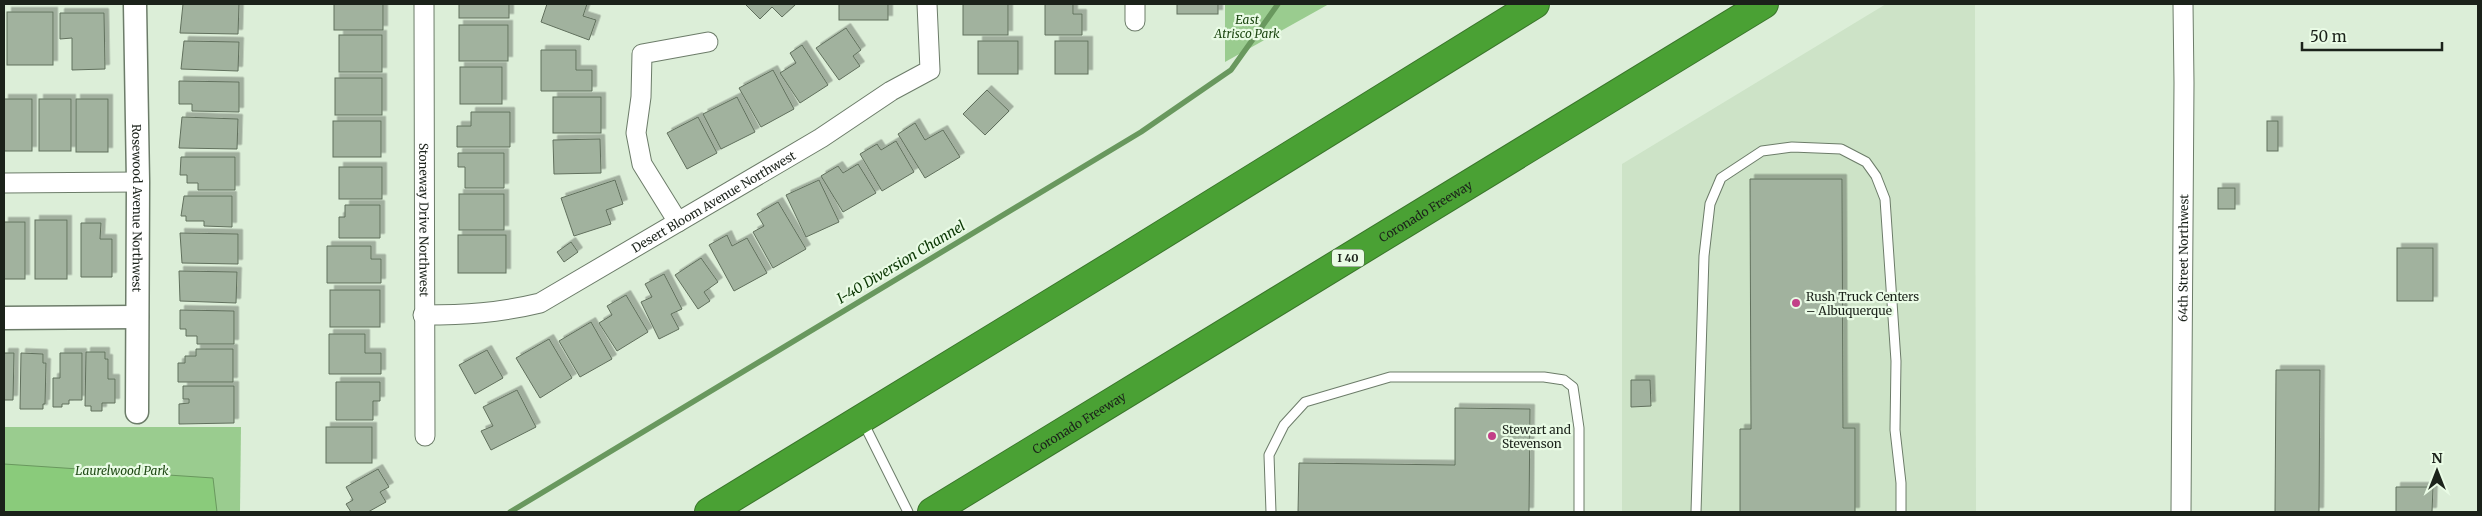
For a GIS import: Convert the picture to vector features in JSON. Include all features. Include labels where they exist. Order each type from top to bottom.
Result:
[{"type":"highway","points":[[709,512],[1535,4]]},
{"type":"highway","name":"Coronado Freeway","points":[[932,512],[1764,4]]},
{"type":"street","name":"Rosewood Avenue Northwest","points":[[134,4],[138,182],[137,412]]},
{"type":"street","name":"Stoneway Drive Northwest","points":[[424,4],[423,315],[425,436]]},
{"type":"street","name":"Desert Bloom Avenue Northwest","points":[[423,315],[474,315],[508,311],[540,303],[821,138],[891,91],[930,70],[927,4]]},
{"type":"street","name":"64th Street Northwest","points":[[2181,512],[2183,4]]},
{"type":"street","points":[[678,222],[642,164],[636,133],[641,97],[642,54],[708,42]]},
{"type":"street","points":[[4,183],[138,182]]},
{"type":"street","points":[[4,318],[137,317]]},
{"type":"lane","points":[[1696,512],[1704,256],[1710,204],[1721,178],[1762,151],[1814,147],[1841,149],[1866,162],[1876,176],[1885,198],[1896,361],[1895,430],[1901,512]]},
{"type":"lane","points":[[1271,512],[1269,456],[1284,425],[1305,402],[1390,376],[1400,376],[1544,377],[1564,380],[1573,387],[1579,428],[1579,512]]},
{"type":"lane","points":[[861,419],[908,512]]},
{"type":"shaded area","points":[[1886,4],[1975,4],[1976,512],[1622,512],[1622,164]]},
{"type":"shaded area","points":[[4,464],[213,478],[217,512],[4,512]]},
{"type":"green space","name":"East Atrisco Park","points":[[1225,4],[1329,4],[1225,62]]},
{"type":"green space","name":"Laurelwood Park","points":[[4,427],[241,427],[240,512],[4,512]]},
{"type":"building","points":[[183,4],[239,4],[238,34],[180,33]]},
{"type":"building","points":[[334,4],[383,4],[383,30],[334,30]]},
{"type":"building","points":[[459,4],[509,4],[509,18],[459,18]]},
{"type":"building","points":[[547,4],[587,4],[583,16],[596,20],[589,40],[541,22]]},
{"type":"building","points":[[745,4],[796,4],[782,17],[772,7],[760,19]]},
{"type":"building","points":[[839,4],[888,4],[888,20],[839,20]]},
{"type":"building","points":[[963,4],[1008,4],[1008,35],[963,35]]},
{"type":"building","points":[[1045,4],[1073,4],[1073,14],[1082,14],[1082,35],[1045,35]]},
{"type":"building","points":[[1177,4],[1218,4],[1218,14],[1177,14]]},
{"type":"building","points":[[7,12],[53,12],[53,65],[7,65]]},
{"type":"building","points":[[60,13],[104,13],[105,69],[72,70],[72,38],[60,39]]},
{"type":"building","points":[[459,25],[508,25],[508,61],[459,61]]},
{"type":"building","points":[[846,28],[861,50],[853,56],[860,66],[839,80],[816,48]]},
{"type":"building","points":[[339,35],[382,35],[382,72],[339,72]]},
{"type":"building","points":[[184,41],[239,42],[238,71],[181,69]]},
{"type":"building","points":[[978,41],[1018,41],[1018,74],[978,74]]},
{"type":"building","points":[[1055,41],[1088,41],[1088,74],[1055,74]]},
{"type":"building","points":[[802,45],[828,85],[800,103],[780,73],[796,63],[790,53]]},
{"type":"building","points":[[541,50],[576,50],[576,70],[592,70],[592,91],[541,91]]},
{"type":"building","points":[[460,67],[502,67],[502,104],[460,104]]},
{"type":"building","points":[[773,70],[794,109],[761,127],[739,88]]},
{"type":"building","points":[[335,78],[382,78],[382,115],[335,115]]},
{"type":"building","points":[[179,81],[239,82],[239,112],[192,111],[192,104],[179,104]]},
{"type":"building","points":[[987,90],[1009,111],[985,135],[963,114]]},
{"type":"building","points":[[553,97],[601,97],[601,133],[553,133]]},
{"type":"building","points":[[737,97],[755,132],[721,149],[703,114]]},
{"type":"building","points":[[4,99],[32,99],[32,151],[4,151]]},
{"type":"building","points":[[39,99],[71,99],[71,151],[39,151]]},
{"type":"building","points":[[76,99],[108,99],[108,152],[76,152]]},
{"type":"building","points":[[471,112],[510,112],[510,147],[457,147],[457,126],[471,126]]},
{"type":"building","points":[[182,117],[238,119],[237,149],[179,148]]},
{"type":"building","points":[[698,117],[717,153],[687,169],[667,133]]},
{"type":"building","points":[[333,121],[381,121],[381,157],[333,157]]},
{"type":"building","points":[[2267,121],[2278,121],[2278,151],[2267,151]]},
{"type":"building","points":[[915,123],[925,140],[943,130],[960,157],[925,178],[898,134]]},
{"type":"building","points":[[600,139],[601,173],[554,174],[553,140]]},
{"type":"building","points":[[896,141],[914,172],[882,191],[860,154],[877,144],[881,150]]},
{"type":"building","points":[[458,153],[504,153],[504,188],[465,188],[465,167],[458,167]]},
{"type":"building","points":[[181,157],[235,157],[235,190],[198,190],[198,183],[187,183],[187,175],[180,175]]},
{"type":"building","points":[[858,164],[876,193],[843,212],[821,176],[838,166],[843,173]]},
{"type":"building","points":[[339,167],[382,167],[382,199],[339,199]]},
{"type":"building","name":"Rush Truck Centers – Albuquerque","points":[[1750,179],[1842,179],[1843,428],[1855,428],[1855,512],[1740,512],[1740,429],[1751,429]]},
{"type":"building","points":[[615,180],[623,204],[606,210],[611,224],[574,236],[561,198]]},
{"type":"building","points":[[819,180],[839,222],[806,237],[786,195]]},
{"type":"building","points":[[2218,188],[2235,188],[2235,209],[2218,209]]},
{"type":"building","points":[[459,194],[504,194],[504,230],[459,230]]},
{"type":"building","points":[[184,196],[232,196],[232,227],[204,226],[204,221],[186,221],[186,216],[181,216]]},
{"type":"building","points":[[778,202],[806,249],[773,268],[753,232],[764,226],[757,214]]},
{"type":"building","points":[[345,205],[380,205],[380,238],[339,238],[339,217],[345,217]]},
{"type":"building","points":[[35,220],[67,220],[67,279],[35,279]]},
{"type":"building","points":[[4,222],[25,222],[25,279],[4,279]]},
{"type":"building","points":[[81,223],[101,223],[100,239],[112,239],[112,277],[81,277]]},
{"type":"building","points":[[180,233],[238,234],[238,264],[182,263]]},
{"type":"building","points":[[458,235],[506,235],[506,273],[458,273]]},
{"type":"building","points":[[727,235],[732,246],[747,238],[767,273],[734,291],[709,245]]},
{"type":"building","points":[[571,242],[578,252],[564,262],[557,252]]},
{"type":"building","points":[[327,246],[371,246],[371,259],[381,259],[381,283],[327,283]]},
{"type":"building","points":[[2397,248],[2433,248],[2433,301],[2397,301]]},
{"type":"building","points":[[701,258],[718,282],[704,292],[710,301],[698,309],[675,275]]},
{"type":"building","points":[[179,271],[237,272],[236,303],[180,301]]},
{"type":"building","points":[[664,274],[682,309],[671,314],[679,329],[659,339],[641,302],[652,297],[645,284]]},
{"type":"building","points":[[330,290],[380,290],[380,327],[330,327]]},
{"type":"building","points":[[626,295],[648,332],[617,351],[599,323],[612,315],[607,306]]},
{"type":"building","points":[[180,310],[234,311],[234,344],[197,344],[197,336],[186,336],[186,329],[180,329]]},
{"type":"building","points":[[591,322],[612,359],[580,377],[559,341]]},
{"type":"building","points":[[329,334],[365,334],[365,353],[381,353],[381,374],[329,374]]},
{"type":"building","points":[[549,339],[572,378],[540,398],[516,358]]},
{"type":"building","points":[[196,349],[233,349],[233,382],[178,382],[178,363],[185,363],[185,356],[196,356]]},
{"type":"building","points":[[487,350],[503,378],[475,394],[459,365]]},
{"type":"building","points":[[86,352],[105,352],[105,359],[108,359],[108,379],[115,379],[115,403],[102,403],[102,411],[91,411],[91,406],[85,406]]},
{"type":"building","points":[[4,353],[14,353],[13,400],[4,400]]},
{"type":"building","points":[[21,353],[43,354],[43,363],[46,363],[45,404],[43,404],[43,409],[20,409]]},
{"type":"building","points":[[60,353],[82,353],[82,400],[69,400],[69,404],[62,404],[62,407],[53,407],[53,378],[60,378]]},
{"type":"building","points":[[2276,370],[2320,370],[2319,512],[2275,512]]},
{"type":"building","points":[[1631,380],[1650,380],[1651,406],[1631,407]]},
{"type":"building","points":[[336,382],[380,382],[380,401],[373,401],[373,420],[336,420]]},
{"type":"building","points":[[183,386],[234,386],[234,423],[179,424],[179,404],[189,403],[189,399],[183,399]]},
{"type":"building","points":[[517,390],[536,427],[491,450],[481,431],[493,426],[483,407]]},
{"type":"building","name":"Stewart and Stevenson","points":[[1455,408],[1530,409],[1529,512],[1298,512],[1299,463],[1455,465]]},
{"type":"building","points":[[326,427],[372,427],[372,463],[326,463]]},
{"type":"building","points":[[378,469],[389,487],[380,492],[386,502],[368,512],[351,512],[346,504],[353,500],[346,487]]},
{"type":"building","points":[[2396,487],[2433,487],[2432,512],[2396,512]]},
{"type":"waterway","name":"I-40 Diversion Channel","points":[[510,512],[1141,132],[1231,70],[1278,4]]},
{"type":"place","name":"Rush Truck Centers – Albuquerque","points":[[1796,303]]},
{"type":"place","name":"Stewart and Stevenson","points":[[1492,436]]}]
